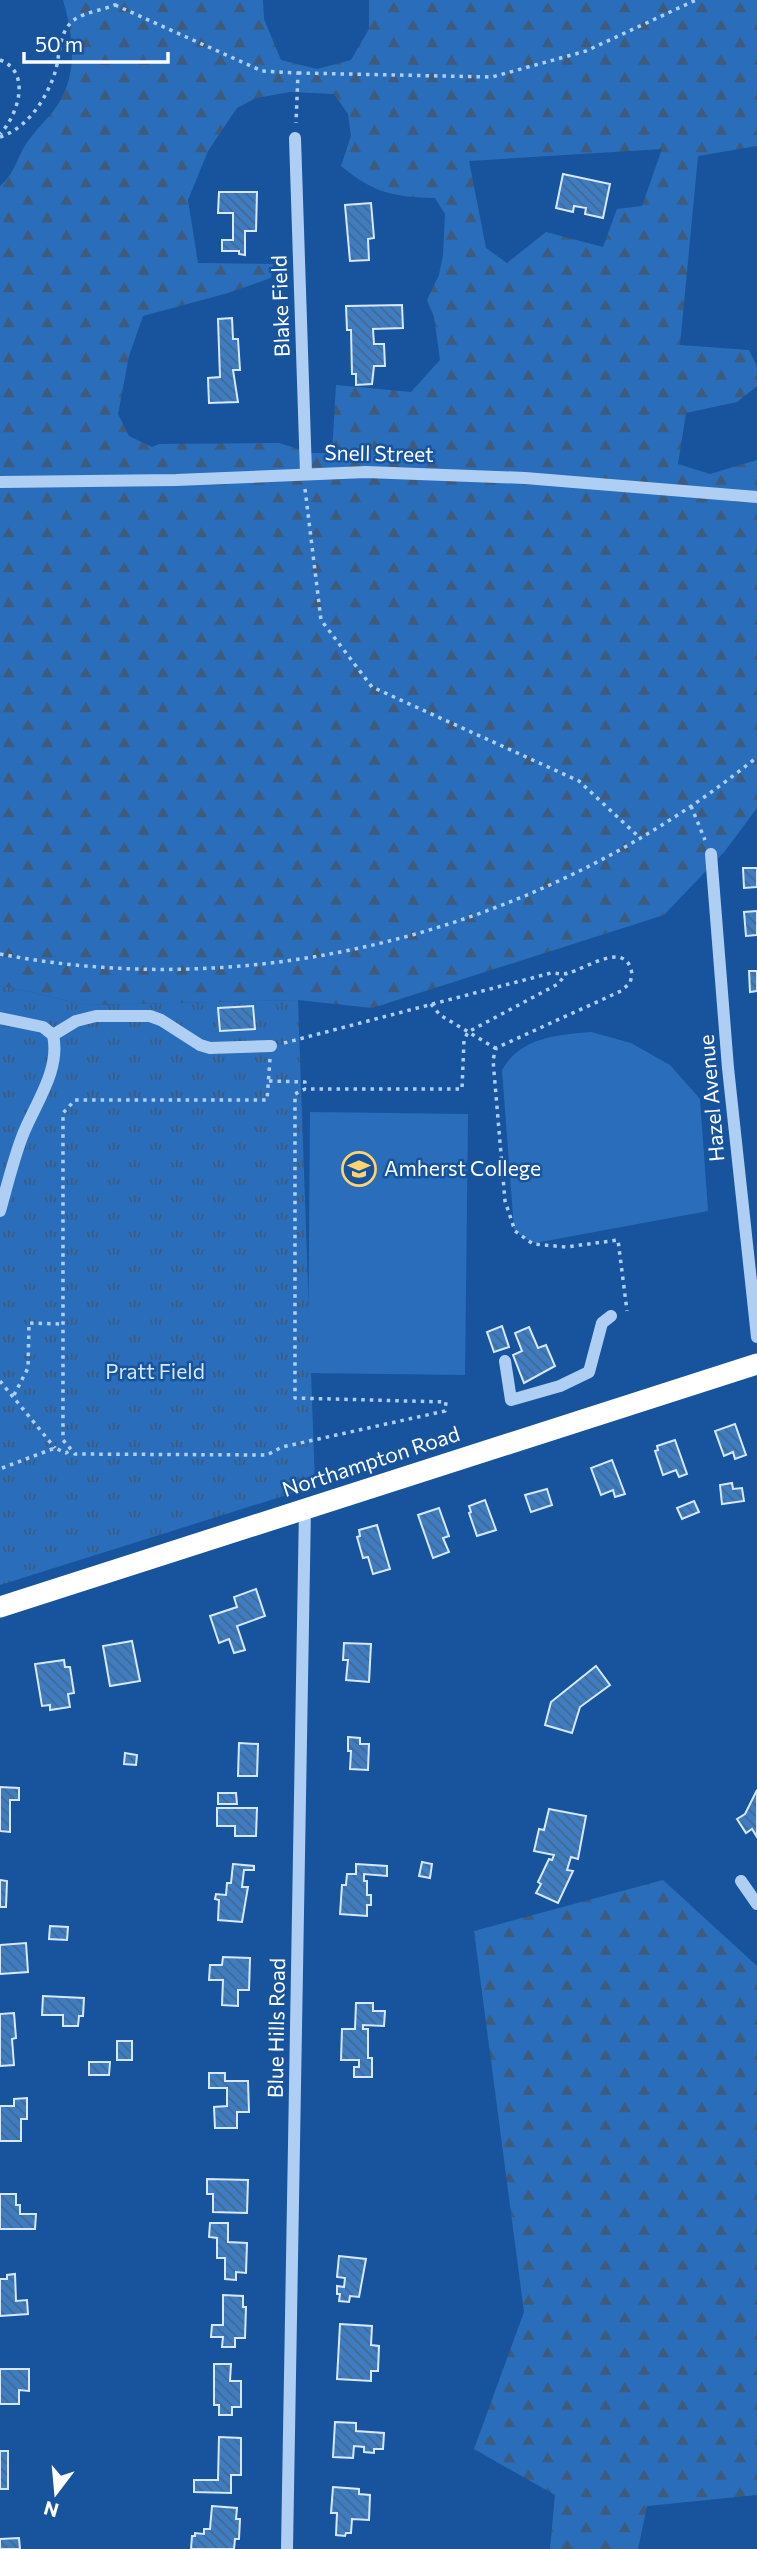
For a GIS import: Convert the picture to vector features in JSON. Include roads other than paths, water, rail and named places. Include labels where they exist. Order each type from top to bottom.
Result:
[{"type":"highway","name":"Northampton Road","points":[[0,1606],[757,1364]]},
{"type":"street","name":"Blake Field","points":[[295,138],[304,473]]},
{"type":"street","name":"Snell Street","points":[[0,482],[176,480],[366,471],[481,476],[757,497]]},
{"type":"street","name":"Hazel Avenue","points":[[711,855],[728,1068],[757,1337]]},
{"type":"street","points":[[53,1034],[76,1021],[96,1016],[150,1016],[210,1048],[271,1046]]},
{"type":"street","points":[[0,1018],[43,1027],[53,1034],[55,1043],[50,1076],[22,1137],[0,1211]]},
{"type":"street","points":[[505,1361],[511,1400],[575,1380],[589,1372],[602,1323],[611,1316]]},
{"type":"street","name":"Blue Hills Road","points":[[287,2549],[305,1508]]},
{"type":"street","points":[[741,1881],[757,1904]]},
{"type":"place","name":"Amherst College","points":[[359,1169]]},
{"type":"park label","name":"Pratt Field","points":[[155,1372]]}]
